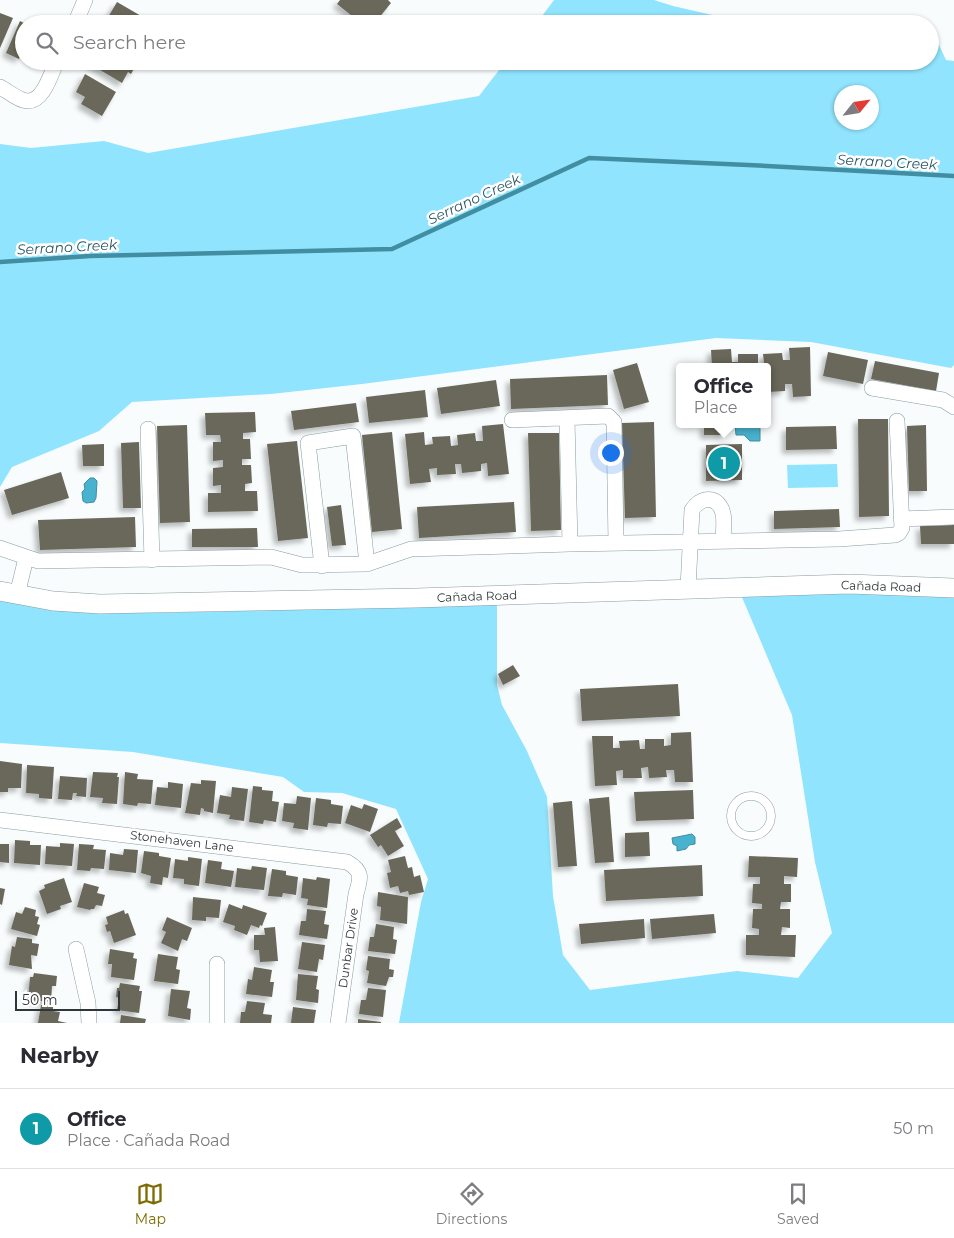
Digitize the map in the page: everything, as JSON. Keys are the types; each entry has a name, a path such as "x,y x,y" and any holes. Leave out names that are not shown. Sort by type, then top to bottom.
{"street":[{"path":"79,15 85,0"},
{"path":"0,87 22,99 29,101 36,99 45,90 53,70"},
{"path":"872,388 943,400 954,407"},
{"path":"512,420 608,416 614,422 616,543"},
{"path":"566,419 570,544"},
{"path":"0,548 38,561 271,557 302,565 322,566 366,564 411,549 840,539 896,535 902,528 897,421"},
{"path":"148,429 152,560"},
{"path":"322,566 308,442 353,436 366,564"},
{"path":"688,588 692,510 696,505 708,499 715,501 722,509 723,541"},
{"path":"901,519 954,517"},
{"path":"9,593 26,558"},
{"name":"Cañada Road","path":"9,593 53,601 100,604 416,598 849,584 954,588"},
{"name":"Stonehaven Lane","path":"0,820 347,862 357,869 360,874"},
{"name":"Dunbar Drive","path":"338,1023 360,874"},
{"path":"76,949 88,1002 89,1023"},
{"path":"217,964 217,1023"}],"lane":[{"path":"755,797 761,799 769,808 770,821 768,827 758,835 746,835 740,832 732,823 732,811 739,801 755,797"}],"shaded area":[{"path":"554,0 654,0 712,15 543,15"},
{"path":"939,45 946,60 954,61 954,365 951,368 811,342 716,338 271,394 132,402 99,431 12,467 0,487 0,144 31,148 104,141 148,153 479,96 499,70 939,70"},
{"path":"735,428 760,428 760,441 750,441 744,435 736,435"},
{"path":"837,464 838,487 788,488 787,465"},
{"path":"90,478 94,478 97,481 96,498 94,502 86,503 83,501 82,492 85,489 84,484"},
{"path":"866,591 904,596 954,597 954,1023 399,1023 421,902 428,879 396,809 342,793 304,792 283,777 133,752 0,743 0,599 50,609 100,613 497,603 497,685 502,705 527,751 547,797 553,896 563,955 590,990 737,971 798,978 832,933 815,862 792,715 741,595"},
{"path":"692,834 695,837 695,844 677,851 677,846 673,844 672,838"}],"building":[{"path":"340,0 388,0 391,3 381,15 351,15 337,4"},
{"path":"117,2 139,15 109,15"},
{"path":"0,13 13,18 0,48"},
{"path":"15,32 15,57 6,53"},
{"path":"100,70 133,70 131,74 128,72 122,83"},
{"path":"85,74 116,92 102,116 81,104 85,97 76,92"},
{"path":"810,347 811,396 793,397 792,384 785,384 785,391 771,392 771,363 764,363 763,354 782,353 783,360 790,360 789,348"},
{"path":"731,349 732,362 738,362 738,354 758,354 758,363 712,363 711,350"},
{"path":"828,352 868,360 863,384 823,376"},
{"path":"875,361 939,373 936,391 871,379"},
{"path":"637,363 649,402 624,409 613,370"},
{"path":"607,375 608,405 511,409 510,379"},
{"path":"496,380 500,406 441,414 437,388"},
{"path":"425,390 428,417 369,423 366,397"},
{"path":"356,403 359,422 294,430 291,411"},
{"path":"255,412 256,432 243,433 243,439 250,439 251,459 242,459 242,465 251,465 252,483 245,484 245,491 257,491 258,511 208,512 208,493 221,493 221,485 213,486 213,468 223,467 223,460 213,461 213,442 221,442 220,435 206,435 205,413"},
{"path":"858,419 888,419 889,516 859,517"},
{"path":"654,422 656,517 625,518 622,423"},
{"path":"503,424 509,474 488,476 487,463 481,464 481,471 462,473 461,464 455,464 456,474 437,475 437,468 429,469 431,482 410,484 405,434 424,432 425,445 433,444 432,437 450,436 451,446 458,445 457,435 475,433 476,441 483,441 482,426"},
{"path":"187,425 190,522 160,523 157,426"},
{"path":"926,425 927,491 909,491 907,426"},
{"path":"836,426 837,449 786,450 786,427"},
{"path":"704,428 725,428 725,435 704,435"},
{"path":"392,432 402,529 372,532 362,435"},
{"path":"528,433 559,433 561,530 531,531"},
{"path":"297,441 308,538 278,541 267,444"},
{"path":"139,442 141,508 123,508 121,443"},
{"path":"104,444 104,466 83,466 82,445"},
{"path":"742,444 742,480 706,481 706,445"},
{"path":"61,472 69,498 12,515 4,490"},
{"path":"514,502 516,532 419,538 417,507"},
{"path":"341,505 346,545 332,546 327,507"},
{"path":"839,509 840,527 774,529 774,511"},
{"path":"135,517 136,547 40,550 38,520"},
{"path":"954,525 954,544 921,544 920,526"},
{"path":"257,528 258,547 192,547 192,529"},
{"path":"513,665 520,676 503,685 498,674"},
{"path":"678,684 680,716 582,721 580,689"},
{"path":"691,732 693,782 675,782 674,770 666,770 667,777 649,778 648,767 641,768 642,778 623,778 623,770 616,771 617,785 595,786 592,736 613,736 613,748 620,748 619,741 639,740 640,749 645,749 645,739 664,739 664,746 671,745 671,733"},
{"path":"0,761 22,764 21,788 8,788 8,792 0,792"},
{"path":"27,765 54,767 52,799 39,798 39,794 26,793"},
{"path":"93,772 118,773 117,804 102,803 103,798 90,797"},
{"path":"125,772 138,774 137,779 153,780 151,804 138,803 137,806 123,804"},
{"path":"60,776 87,778 86,797 76,796 77,793 73,793 72,800 58,799"},
{"path":"201,780 216,781 213,813 204,811 201,808 200,815 185,813 191,783 201,784"},
{"path":"168,782 183,784 181,808 155,805 157,787 168,788"},
{"path":"253,786 262,787 262,790 273,791 272,801 279,802 276,822 264,820 263,824 249,822"},
{"path":"232,787 248,789 244,821 229,819 230,815 217,813 220,795 231,797"},
{"path":"693,790 694,819 636,821 634,792"},
{"path":"297,796 311,798 308,830 293,828 294,823 282,821 284,803 296,804"},
{"path":"609,797 614,862 595,863 589,799"},
{"path":"316,798 331,800 331,804 343,806 341,824 328,823 327,827 313,825"},
{"path":"572,801 577,866 558,867 553,803"},
{"path":"364,804 378,809 370,832 345,823 351,805 362,809"},
{"path":"397,818 402,827 395,831 404,846 388,856 381,845 378,847 370,835"},
{"path":"649,832 650,856 625,857 625,833"},
{"path":"15,840 30,841 30,845 41,845 40,865 14,863"},
{"path":"60,843 74,844 72,866 45,864 46,846 60,847"},
{"path":"0,844 9,844 9,863 0,862"},
{"path":"79,844 94,845 93,849 106,850 104,869 77,870"},
{"path":"124,849 138,850 136,873 109,870 110,853 123,855"},
{"path":"144,851 159,853 159,856 171,858 168,878 163,877 162,885 150,883 151,876 141,873"},
{"path":"405,856 408,868 412,867 414,877 420,875 424,892 409,895 408,891 400,893 398,886 390,888 387,873 391,872 388,860"},
{"path":"749,856 798,858 797,877 784,876 784,884 791,884 791,902 781,902 780,909 790,909 790,928 782,927 781,935 796,935 795,957 746,955 746,935 759,935 759,929 752,928 753,909 762,909 762,904 752,903 753,884 760,884 760,877 748,877"},
{"path":"188,857 202,859 199,886 184,884 184,879 173,878 175,859 188,861"},
{"path":"208,860 222,862 221,869 234,871 231,887 205,883"},
{"path":"702,865 703,896 606,901 604,870"},
{"path":"252,866 267,868 264,890 235,887 237,868 251,870"},
{"path":"272,869 286,871 286,875 298,877 296,895 283,893 282,897 268,896"},
{"path":"317,877 330,879 327,908 307,905 308,899 301,898 303,878 316,880"},
{"path":"64,878 72,902 60,906 61,909 47,914 39,891 45,888 44,885"},
{"path":"84,883 99,887 97,893 105,895 102,906 96,905 94,909 90,910 77,907"},
{"path":"0,888 5,889 2,905 0,904"},
{"path":"378,892 408,897 407,924 380,920 381,907 377,906"},
{"path":"193,897 221,900 219,918 206,917 206,921 192,920"},
{"path":"229,904 242,909 243,905 267,913 262,926 260,925 259,928 251,925 247,935 234,930 235,926 223,922"},
{"path":"25,907 36,910 35,916 39,917 37,924 40,925 37,936 11,929 16,912 22,914"},
{"path":"307,909 326,911 324,924 329,925 327,939 299,935 301,921 306,921"},
{"path":"124,910 125,914 128,913 136,935 114,943 110,931 107,932 105,925 108,924 106,917"},
{"path":"714,914 716,933 652,939 650,919"},
{"path":"167,917 192,928 187,941 182,939 178,951 161,943 166,932 162,930"},
{"path":"644,919 645,938 581,944 579,924"},
{"path":"376,924 394,927 393,939 397,940 395,954 368,951 370,937 374,937"},
{"path":"275,927 278,961 260,962 259,950 254,950 254,935 265,935 264,928"},
{"path":"17,937 32,939 32,943 39,944 37,956 31,955 32,969 9,965 12,946 15,947"},
{"path":"302,942 325,945 323,960 319,959 317,972 298,969"},
{"path":"110,949 134,953 133,958 137,959 134,980 111,977 112,964 108,964"},
{"path":"158,954 178,957 176,969 180,970 178,984 154,981"},
{"path":"368,956 390,959 389,969 394,970 393,977 389,977 386,986 367,983 369,971 366,970"},
{"path":"254,967 272,970 270,982 274,982 272,997 246,994 248,979 252,980"},
{"path":"34,973 57,976 56,986 52,986 51,1002 28,1000 30,977 33,977"},
{"path":"298,974 318,976 316,989 319,990 318,1003 296,1000"},
{"path":"120,983 140,986 139,991 142,991 139,1013 117,1010 119,998 116,997 117,988 119,988"},
{"path":"368,988 386,990 383,1017 359,1014 361,1000 366,1000"},
{"path":"171,989 190,991 187,1008 191,1009 190,1020 168,1016"},
{"path":"247,1001 265,1003 263,1014 272,1015 271,1023 240,1023 241,1012 245,1012"},
{"path":"41,1005 53,1007 53,1011 60,1012 58,1021 67,1023 38,1023"},
{"path":"293,1007 316,1010 314,1023 291,1023"},
{"path":"121,1015 146,1019 145,1023 120,1023"},
{"path":"358,1019 381,1022 381,1023 358,1023"}],"waterway":[{"name":"Serrano Creek","path":"0,262 90,256 392,249 589,158 954,176"}],"place":[{"name":"Office","path":"724,463"}]}
